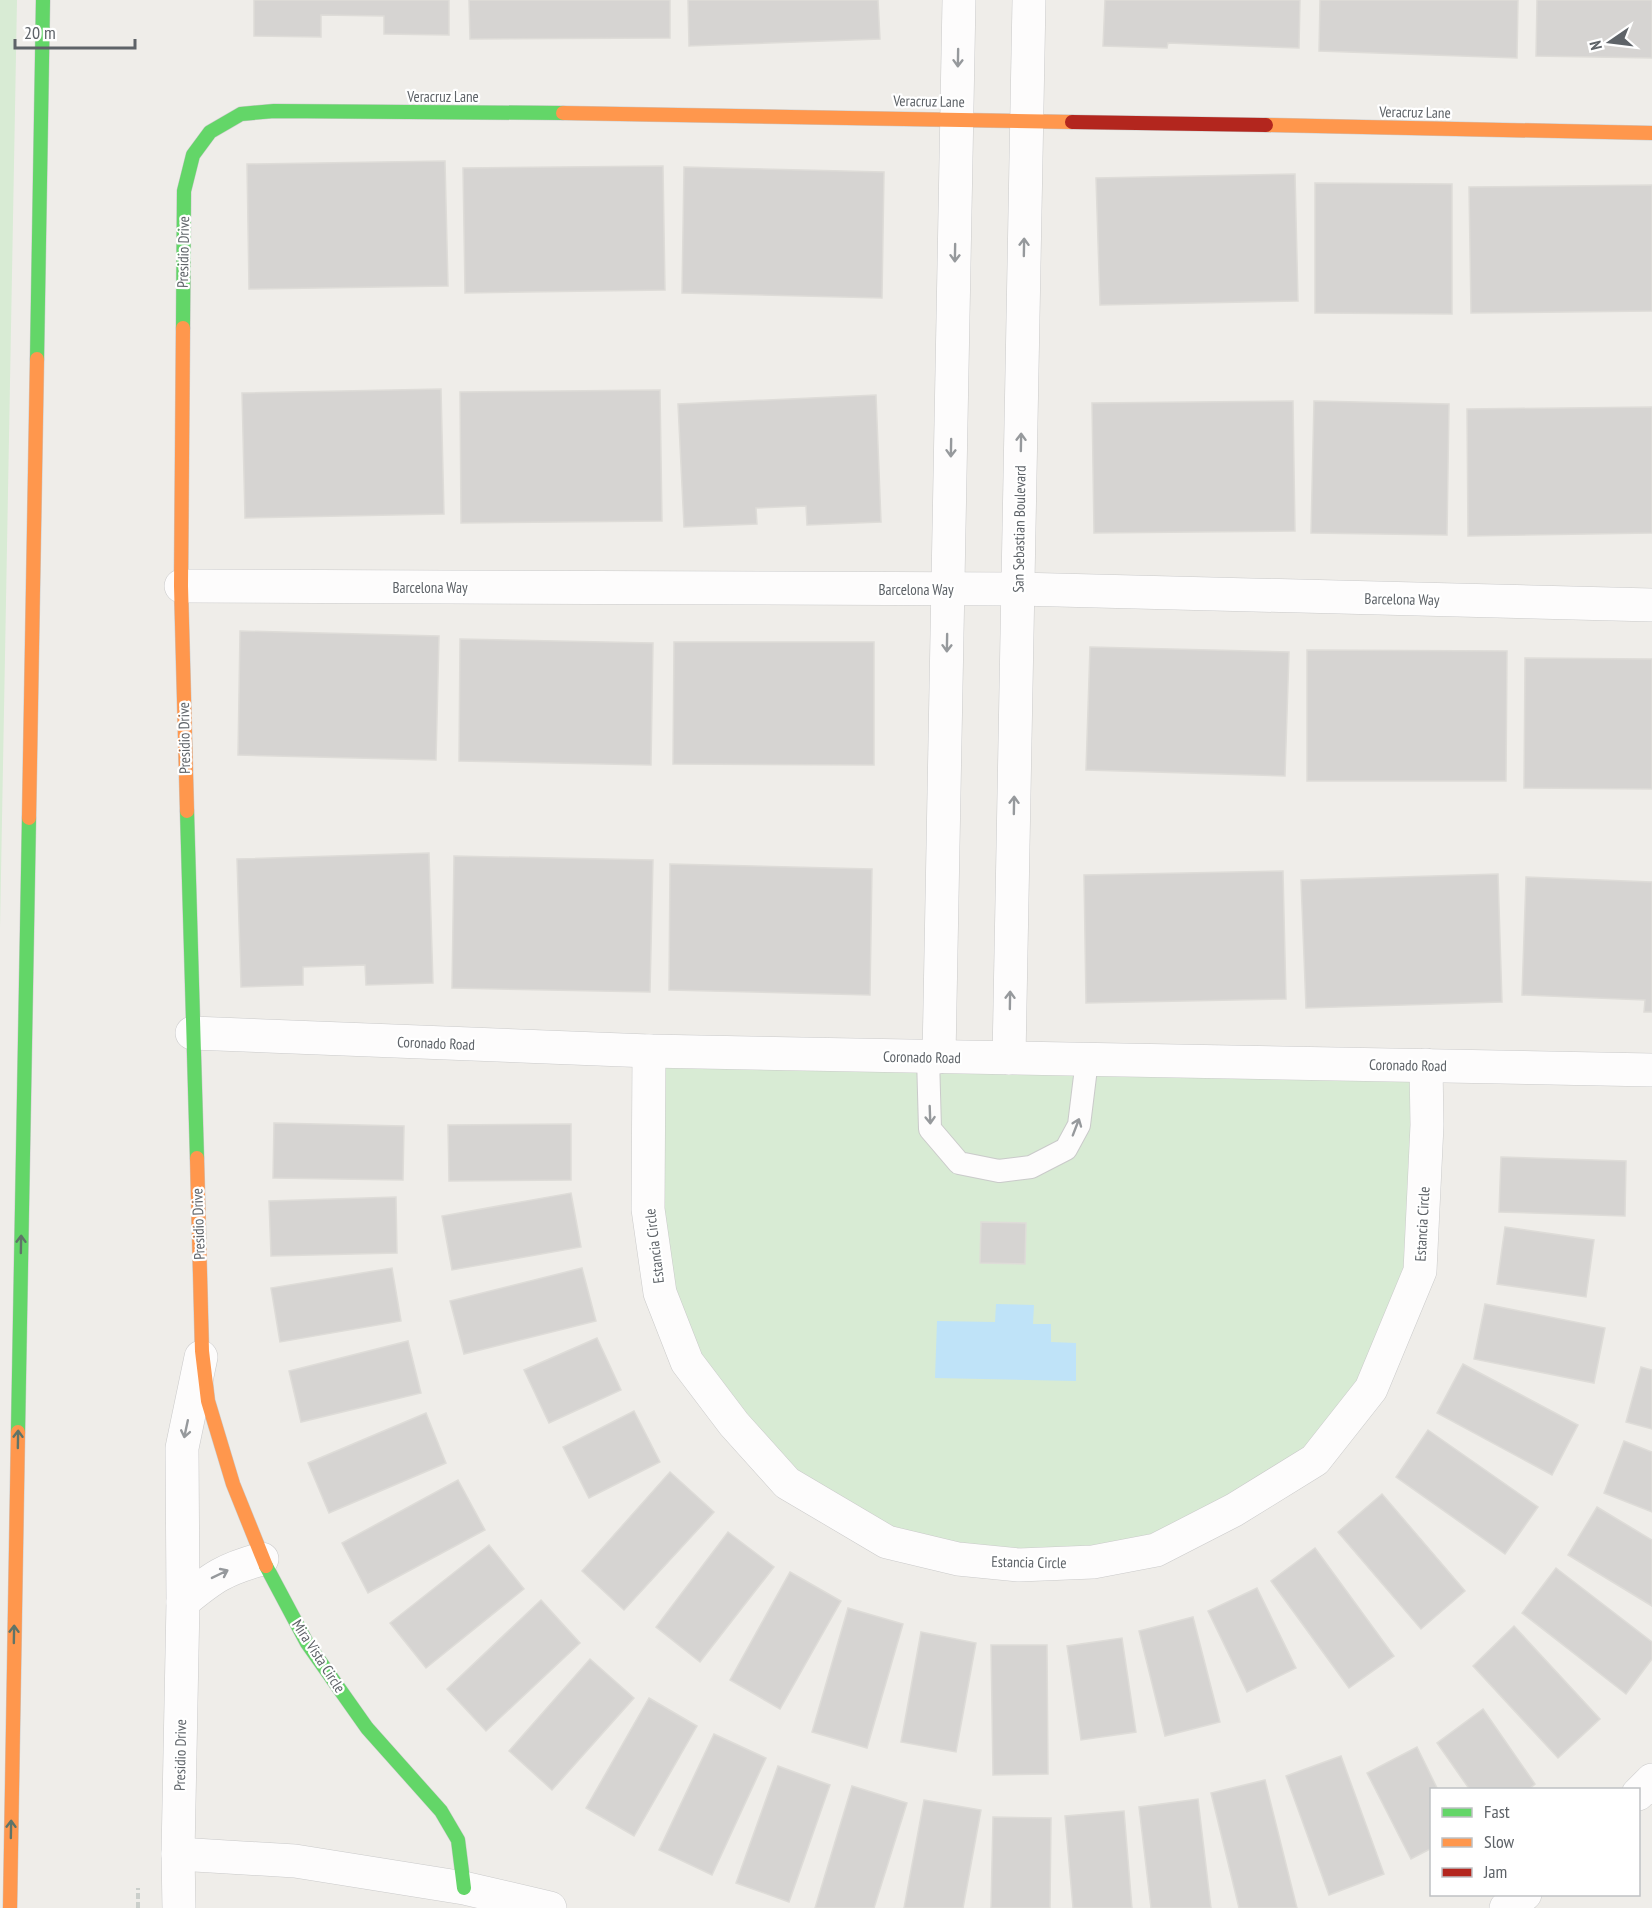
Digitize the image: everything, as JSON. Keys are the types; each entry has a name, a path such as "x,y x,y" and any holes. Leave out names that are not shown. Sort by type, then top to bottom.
{"street":[{"path":"9,1908 43,0"},
{"path":"933,1057 948,589 959,0"},
{"name":"San Sebastian Boulevard","path":"1009,1058 1029,0"},
{"name":"Veracruz Lane","path":"210,132 241,114 274,111 957,118 1652,133"},
{"name":"Presidio Drive","path":"208,1401 202,1351 180,586 184,191 193,155 210,132"},
{"name":"Barcelona Way","path":"180,586 1018,589 1652,605"},
{"name":"Coronado Road","path":"192,1033 649,1051 1652,1070"},
{"name":"Estancia Circle","path":"649,1051 648,1209 660,1293 687,1362 734,1425 787,1483 887,1542 958,1559 1019,1565 1094,1562 1156,1550 1234,1510 1315,1460 1371,1389 1420,1271 1427,1125 1426,1065"},
{"name":"Presidio Drive","path":"179,1908 183,1602 182,1448 202,1351"},
{"name":"Mira Vista Circle","path":"208,1401 233,1484 262,1559 307,1643 367,1728 441,1811 458,1840 464,1887"},
{"path":"183,1602 211,1578 236,1566 262,1559"},
{"path":"1640,1792 1652,1780"},
{"path":"178,1854 295,1861 464,1887 550,1908"},
{"path":"1506,1908 1523,1896"}],"lane":[{"path":"933,1057 930,1129 959,1163 999,1171 1031,1167 1066,1149 1079,1125 1087,1060"}],"green space":[{"path":"0,0 17,0 0,929"},
{"path":"649,1051 1426,1065 1420,1271 1315,1460 1156,1550 958,1559 787,1483 660,1293"}],"water":[{"path":"996,1304 1034,1305 1033,1324 1051,1324 1051,1342 1076,1343 1076,1381 935,1378 937,1321 995,1322"}],"building":[{"path":"254,0 449,0 449,35 384,34 384,16 321,15 321,37 254,36"},
{"path":"469,0 670,0 670,38 470,39"},
{"path":"688,0 878,0 880,39 689,46"},
{"path":"1105,0 1300,0 1299,48 1168,43 1167,48 1103,46"},
{"path":"1320,0 1518,0 1517,58 1319,51"},
{"path":"1537,0 1652,0 1652,58 1536,56"},
{"path":"445,161 448,286 249,289 247,164"},
{"path":"663,166 665,290 465,293 463,168"},
{"path":"684,167 884,172 882,298 682,293"},
{"path":"1295,174 1298,301 1100,305 1096,178"},
{"path":"1315,183 1452,184 1452,314 1315,313"},
{"path":"1652,185 1652,311 1471,313 1469,187"},
{"path":"441,389 444,514 245,518 242,393"},
{"path":"660,390 662,521 461,523 460,392"},
{"path":"876,395 881,522 807,525 806,506 756,508 757,524 684,527 678,404"},
{"path":"1293,401 1295,531 1094,533 1092,403"},
{"path":"1314,401 1449,404 1447,535 1311,533"},
{"path":"1652,407 1652,533 1468,536 1467,409"},
{"path":"240,631 439,636 436,760 238,755"},
{"path":"460,639 653,643 651,765 459,761"},
{"path":"674,642 874,642 874,765 673,764"},
{"path":"1090,647 1289,652 1285,776 1086,770"},
{"path":"1307,650 1507,651 1506,781 1307,781"},
{"path":"1525,658 1652,659 1652,789 1524,788"},
{"path":"429,853 433,983 366,985 365,965 303,967 303,985 241,987 237,859"},
{"path":"454,856 653,860 650,992 452,988"},
{"path":"670,864 872,869 870,995 669,990"},
{"path":"1283,871 1286,999 1086,1003 1084,875"},
{"path":"1498,874 1502,1002 1306,1008 1301,880"},
{"path":"1526,877 1652,882 1652,1012 1644,1012 1645,1000 1522,995"},
{"path":"274,1123 404,1126 403,1180 273,1178"},
{"path":"571,1124 571,1180 449,1181 448,1125"},
{"path":"1501,1157 1626,1161 1625,1216 1499,1212"},
{"path":"571,1193 581,1247 452,1270 442,1216"},
{"path":"396,1197 397,1253 271,1256 269,1201"},
{"path":"981,1222 1026,1223 1025,1264 980,1263"},
{"path":"1505,1227 1594,1240 1586,1297 1497,1284"},
{"path":"392,1268 401,1321 280,1342 271,1288"},
{"path":"582,1268 596,1321 464,1354 450,1301"},
{"path":"1485,1304 1605,1328 1594,1383 1474,1359"},
{"path":"597,1338 621,1390 549,1423 524,1370"},
{"path":"408,1341 421,1393 301,1422 289,1371"},
{"path":"1463,1364 1578,1425 1552,1475 1437,1413"},
{"path":"1641,1367 1652,1370 1652,1429 1626,1422"},
{"path":"634,1411 660,1462 589,1498 563,1447"},
{"path":"426,1413 446,1463 329,1513 308,1463"},
{"path":"1428,1430 1538,1507 1505,1554 1396,1477"},
{"path":"1624,1441 1652,1452 1652,1512 1604,1493"},
{"path":"670,1472 714,1512 624,1610 582,1571"},
{"path":"458,1480 485,1530 368,1593 342,1543"},
{"path":"1382,1494 1465,1591 1421,1629 1338,1532"},
{"path":"1597,1507 1652,1540 1652,1606 1568,1555"},
{"path":"728,1532 774,1567 700,1662 656,1627"},
{"path":"489,1545 524,1589 426,1668 390,1623"},
{"path":"1315,1548 1394,1656 1349,1688 1271,1581"},
{"path":"1556,1568 1652,1642 1652,1659 1626,1694 1522,1613"},
{"path":"790,1572 841,1601 780,1709 730,1680"},
{"path":"1257,1588 1296,1668 1247,1692 1208,1611"},
{"path":"541,1600 580,1643 486,1731 447,1689"},
{"path":"848,1608 903,1624 867,1748 812,1732"},
{"path":"1193,1617 1220,1722 1165,1736 1139,1631"},
{"path":"1514,1626 1600,1719 1558,1758 1473,1666"},
{"path":"921,1632 976,1643 956,1752 901,1742"},
{"path":"1122,1638 1136,1732 1081,1740 1067,1646"},
{"path":"991,1645 1047,1645 1048,1774 993,1775"},
{"path":"590,1659 634,1698 552,1790 509,1751"},
{"path":"649,1698 697,1726 634,1836 586,1808"},
{"path":"1483,1709 1535,1784 1530,1788 1469,1788 1437,1743"},
{"path":"714,1734 766,1758 712,1875 659,1850"},
{"path":"1417,1747 1437,1788 1430,1788 1430,1849 1411,1859 1367,1773"},
{"path":"1341,1756 1384,1874 1329,1895 1286,1776"},
{"path":"778,1766 830,1785 789,1902 736,1883"},
{"path":"1265,1780 1297,1908 1239,1908 1211,1793"},
{"path":"852,1786 907,1803 874,1908 815,1908"},
{"path":"1198,1799 1211,1908 1151,1908 1139,1807"},
{"path":"924,1800 981,1810 963,1908 904,1908"},
{"path":"1124,1811 1132,1908 1073,1908 1065,1816"},
{"path":"993,1817 1051,1818 1050,1908 991,1908"}],"traffic: fast":[{"path":"37,359 43,0"},
{"path":"183,328 184,191 193,155 210,132 241,114 274,111 563,113"},
{"path":"187,811 197,1158"},
{"path":"18,1432 29,818"},
{"path":"266,1566 307,1643 367,1728 441,1811 458,1840 464,1888"}],"traffic: slow":[{"path":"563,113 1072,122"},
{"path":"1266,125 1652,133"},
{"path":"183,328 181,586 187,811"},
{"path":"29,818 37,359"},
{"path":"197,1158 202,1351 208,1401 233,1484 266,1566"},
{"path":"10,1908 18,1432"}],"traffic: jam":[{"path":"1072,122 1266,125"}]}
